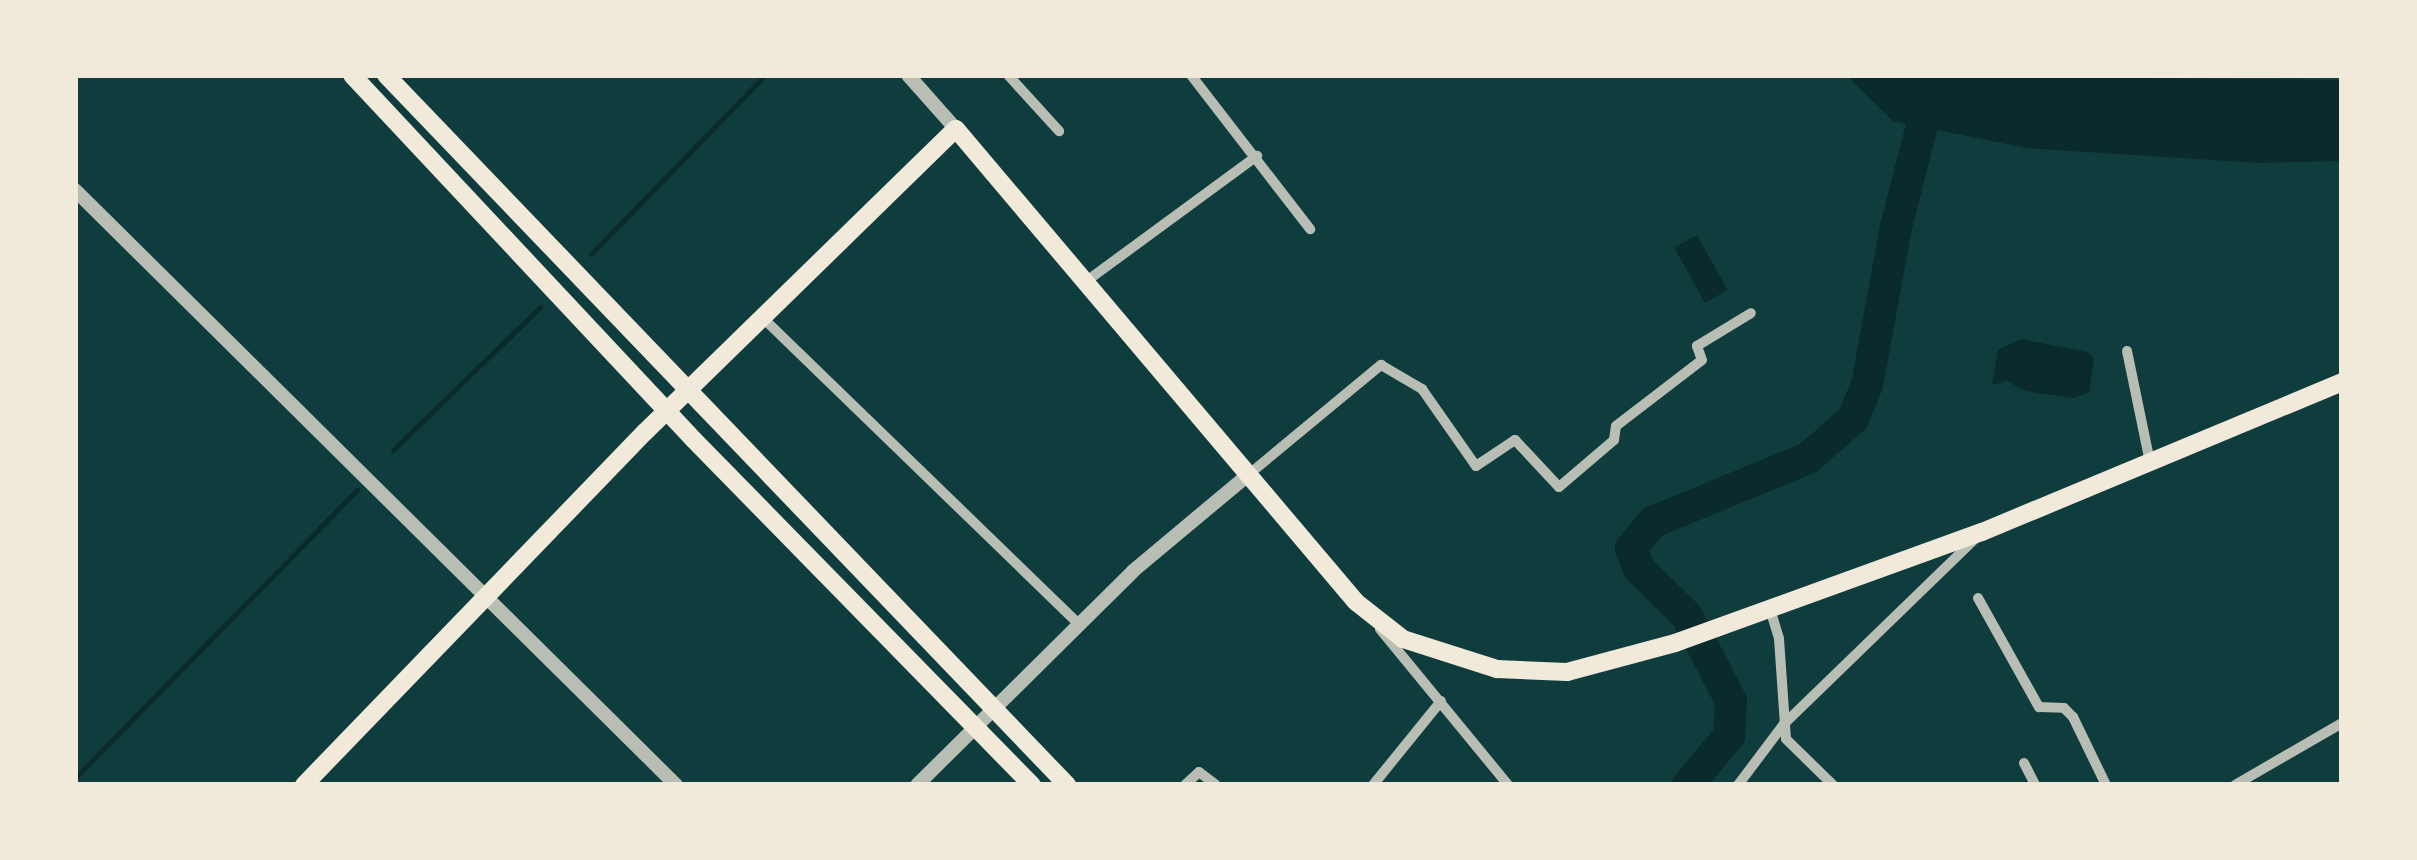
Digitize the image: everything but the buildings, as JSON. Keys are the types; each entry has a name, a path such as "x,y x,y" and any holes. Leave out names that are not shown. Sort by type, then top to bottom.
{"main road":[{"path":"352,75 667,412 1032,785"},
{"path":"386,75 1067,785"},
{"path":"304,785 667,412 956,129 1373,620 1440,655 1497,669 1567,672 1675,643 1982,532 2342,382"}],"street":[{"path":"1008,75 1059,131"},
{"path":"1017,85 1027,75"},
{"path":"1191,75 1258,156 1310,229"},
{"path":"914,77 956,129"},
{"path":"1088,280 1258,156"},
{"path":"75,190 676,785"},
{"path":"917,785 1079,624 1380,365 1422,388 1476,466 1516,440 1558,488 1614,440 1616,426 1702,360 1697,346 1751,313"},
{"path":"764,319 1079,624"},
{"path":"2127,351 2150,462"},
{"path":"1738,785 1784,724 1982,532"},
{"path":"1978,598 2039,706 2064,708 2072,717 2106,785"},
{"path":"1761,612 1779,639 1786,740 1832,785"},
{"path":"1373,620 1508,785"},
{"path":"1373,785 1441,701"},
{"path":"2234,785 2342,723"},
{"path":"2024,763 2034,785"},
{"path":"1185,785 1199,772 1216,785"}],"water":[{"path":"1846,75 2342,80 2342,161 2260,163 2026,148 1893,121"},
{"path":"1697,235 1728,290 1705,303 1674,248"},
{"path":"2021,339 2088,352 2094,359 2089,393 2073,398 2025,391 2007,381 1992,385 1998,350"}],"waterway":[{"path":"591,254 765,75"},
{"path":"1688,785 1729,736 1731,701 1687,616 1639,569 1631,548 1653,522 1808,458 1853,419 1867,385 1896,227 1935,75"},
{"path":"393,450 540,307"},
{"path":"75,778 357,490"}]}
